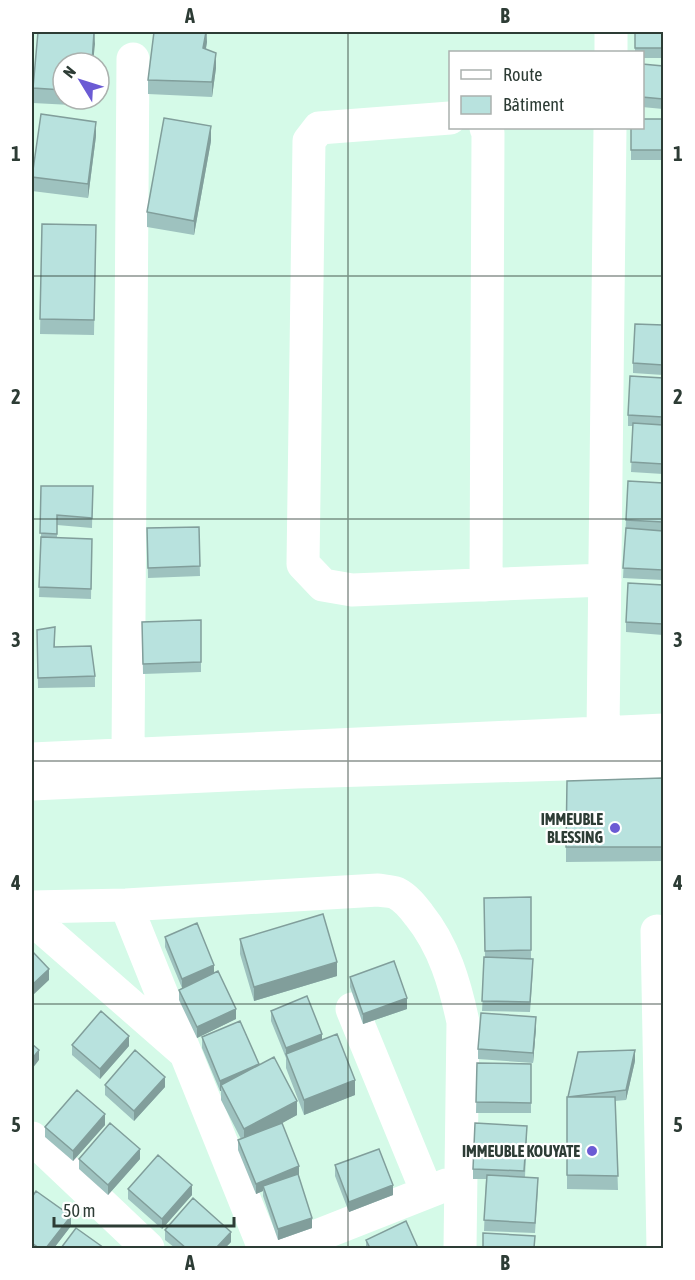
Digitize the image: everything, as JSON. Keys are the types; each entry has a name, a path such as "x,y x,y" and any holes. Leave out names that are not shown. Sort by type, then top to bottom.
{"street":[{"path":"611,32 611,51"},
{"path":"128,755 133,59"},
{"path":"449,118 320,128 309,141 303,564 323,585 352,590 605,580"},
{"path":"486,129 486,585"},
{"path":"604,748 610,129"},
{"path":"32,784 297,772 604,748 663,730"},
{"path":"32,759 128,755 604,748 663,761"},
{"path":"32,907 126,905 378,890 394,892 410,903 428,926 446,962 457,993 463,1022 460,1248"},
{"path":"126,905 264,1248"},
{"path":"32,919 185,1053"},
{"path":"657,932 663,1248"},
{"path":"352,1009 427,1192"},
{"path":"32,1138 148,1248"},
{"path":"286,1248 462,1178"}],"building":[{"path":"38,32 94,32 93,51 51,51 51,89 33,88"},
{"path":"154,32 206,32 203,48 216,53 212,82 148,80"},
{"path":"635,32 663,32 663,48 635,48"},
{"path":"644,64 663,66 663,99 644,97"},
{"path":"41,114 96,122 88,184 32,177"},
{"path":"164,118 211,126 194,221 147,212"},
{"path":"644,119 663,119 663,150 631,150 631,129 644,129"},
{"path":"42,224 96,225 94,320 40,319"},
{"path":"635,324 663,325 663,365 633,363"},
{"path":"630,376 663,378 663,417 628,415"},
{"path":"633,423 663,425 663,464 631,462"},
{"path":"628,481 663,483 663,522 626,520"},
{"path":"41,486 93,486 92,518 57,515 57,534 40,533"},
{"path":"199,527 200,566 148,568 147,528"},
{"path":"626,528 663,531 663,570 623,568"},
{"path":"41,537 92,539 91,589 39,587"},
{"path":"628,583 663,585 663,624 626,622"},
{"path":"201,620 201,662 143,664 142,622"},
{"path":"55,627 54,647 91,646 95,676 38,678 37,630"},
{"name":"IMMEUBLE BLESSING","path":"663,778 663,847 566,847 567,781"},
{"path":"531,897 531,950 485,951 484,898"},
{"path":"323,914 337,962 254,987 240,939"},
{"path":"197,923 214,965 182,979 165,937"},
{"path":"32,951 49,969 32,985"},
{"path":"484,957 533,959 530,1002 482,1001"},
{"path":"394,961 407,998 363,1014 350,977"},
{"path":"218,971 236,1009 197,1027 179,990"},
{"path":"307,996 322,1034 286,1048 271,1011"},
{"path":"101,1011 129,1036 100,1069 72,1045"},
{"path":"481,1013 536,1017 533,1053 478,1049"},
{"path":"240,1021 259,1064 220,1081 202,1037"},
{"path":"337,1034 355,1080 304,1100 286,1054"},
{"path":"32,1044 39,1050 32,1059"},
{"path":"135,1050 165,1077 134,1111 105,1085"},
{"path":"635,1050 626,1090 568,1097 578,1052"},
{"path":"274,1057 297,1101 244,1129 221,1085"},
{"path":"477,1063 531,1064 531,1103 476,1102"},
{"path":"77,1090 105,1114 73,1151 45,1127"},
{"name":"IMMEUBLE KOUYATE","path":"567,1097 615,1097 618,1176 567,1175"},
{"path":"110,1123 140,1149 108,1185 79,1159"},
{"path":"282,1123 299,1166 256,1184 238,1140"},
{"path":"475,1123 527,1126 524,1171 473,1169"},
{"path":"379,1149 393,1185 349,1202 335,1165"},
{"path":"158,1155 192,1185 162,1219 128,1189"},
{"path":"298,1174 312,1218 278,1229 263,1186"},
{"path":"487,1175 538,1178 535,1223 484,1220"},
{"path":"36,1191 71,1216 46,1248 39,1248 32,1243 32,1197"},
{"path":"193,1198 231,1232 216,1248 186,1248 165,1230"},
{"path":"406,1221 418,1248 370,1248 366,1240"},
{"path":"76,1228 104,1248 61,1248"},
{"path":"483,1233 535,1236 534,1248 483,1248"}],"place":[{"name":"IMMEUBLE BLESSING","path":"615,828"},
{"name":"IMMEUBLE KOUYATE","path":"592,1151"}]}
